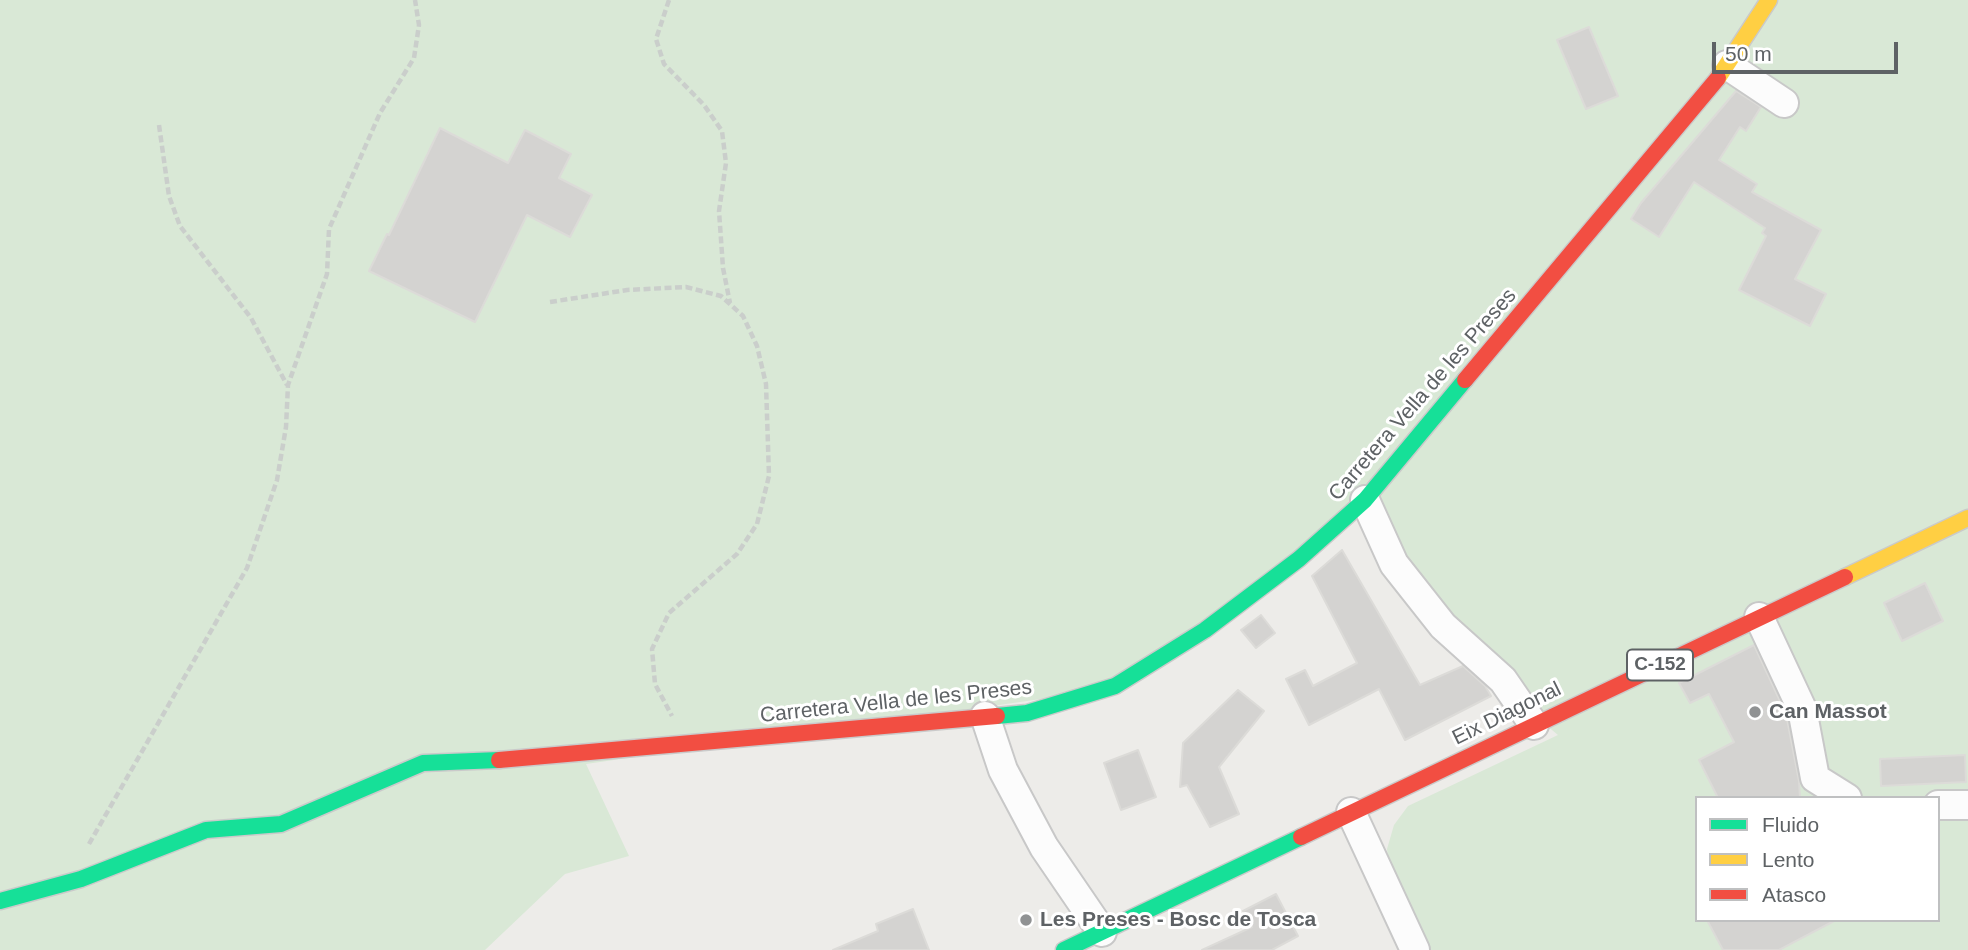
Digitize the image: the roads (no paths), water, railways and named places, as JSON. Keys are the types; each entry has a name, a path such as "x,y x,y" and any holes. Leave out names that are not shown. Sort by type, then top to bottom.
{"street":[{"name":"Carretera Vella de les Preses","path":"0,901 80,879 206,830 281,824 423,763 536,758 1027,713 1115,686 1205,631 1299,559 1365,500 1727,65 1769,0"},
{"path":"1727,65 1784,103"},
{"path":"1365,500 1394,564 1443,626 1503,680 1534,725"},
{"name":"Eix Diagonal","path":"1064,950 1968,518"},
{"path":"1759,617 1801,709 1815,778 1844,796"},
{"path":"985,716 1003,770 1044,847 1102,932"},
{"path":"1940,805 1968,805"},
{"path":"1351,812 1415,950"}],"place":[{"name":"Can Massot","path":"1755,712"},
{"name":"Les Preses - Bosc de Tosca","path":"1026,920"}]}
